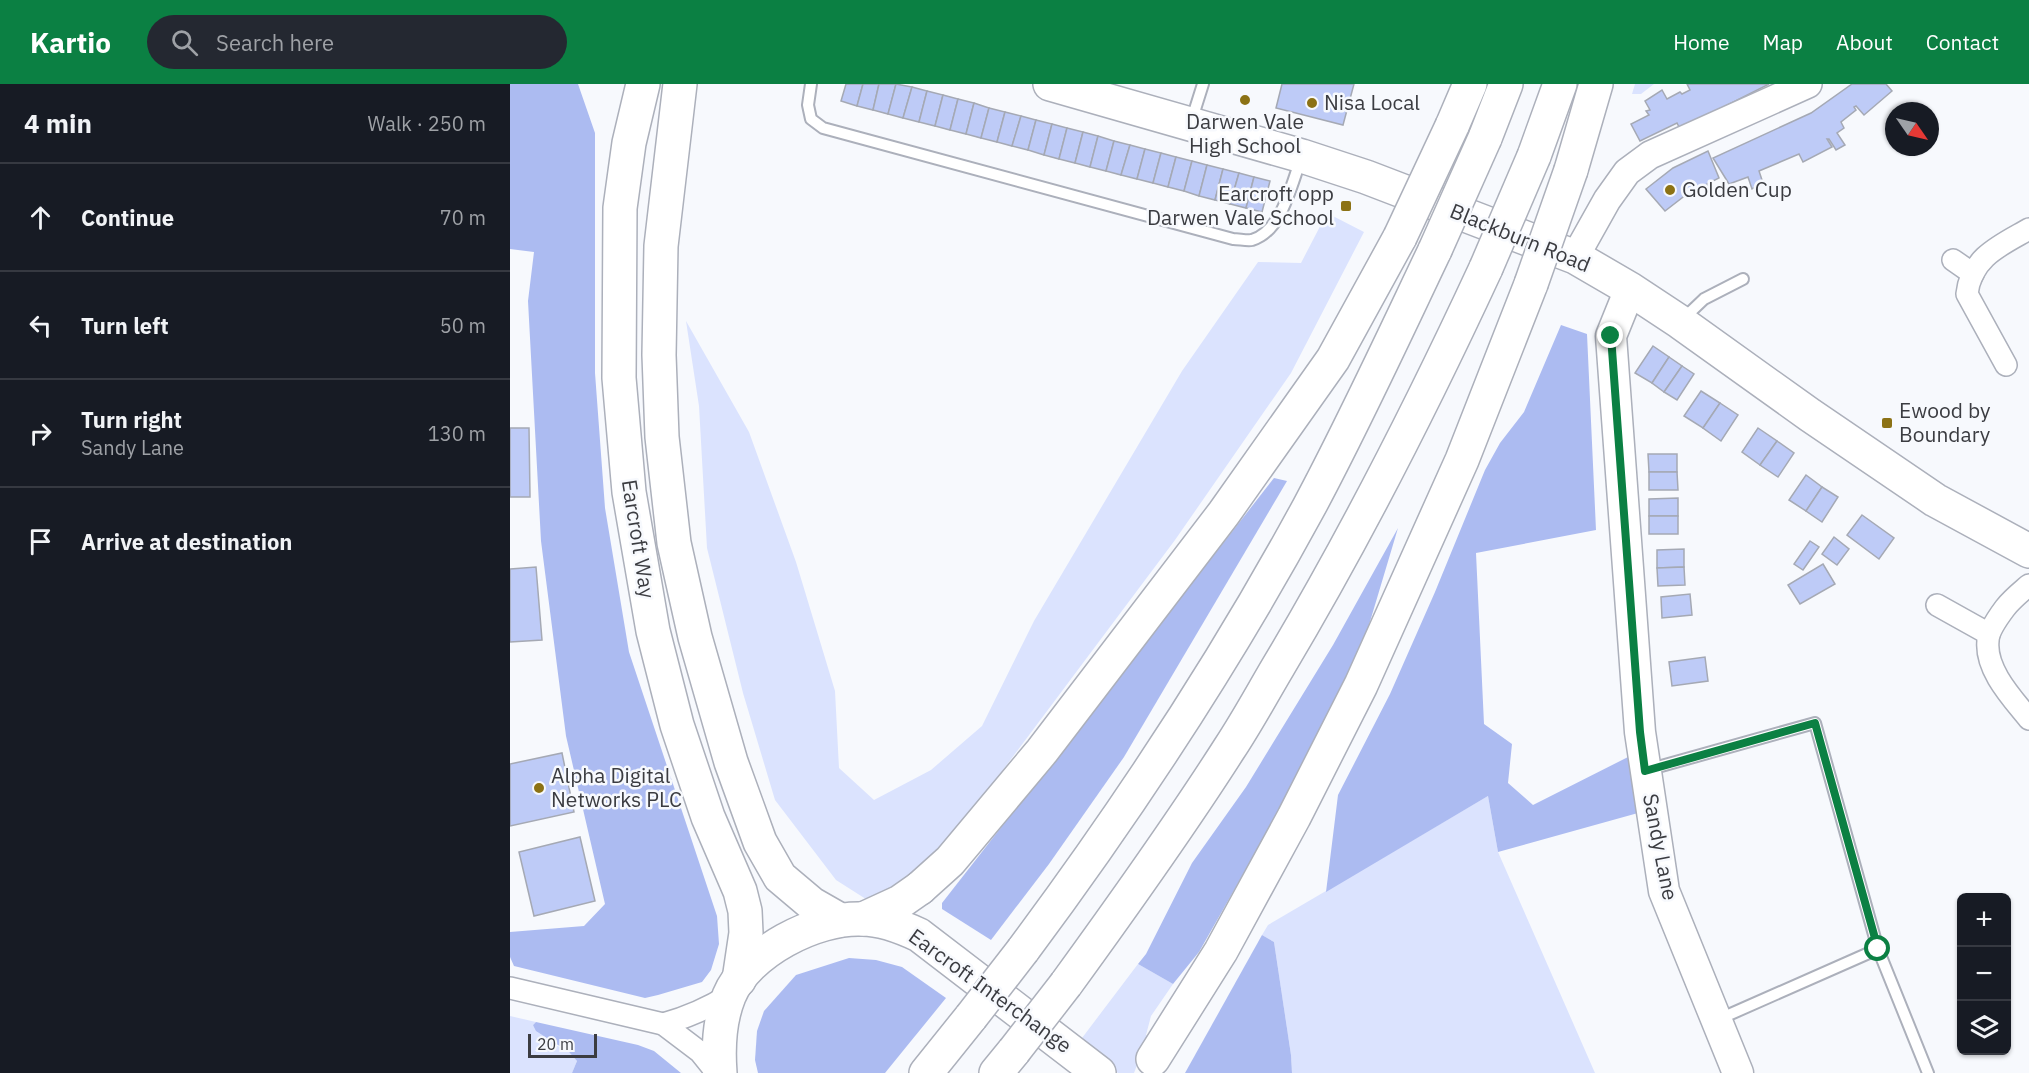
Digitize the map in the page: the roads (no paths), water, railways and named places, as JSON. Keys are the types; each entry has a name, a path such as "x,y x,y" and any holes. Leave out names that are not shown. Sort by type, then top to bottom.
{"highway":[{"path":"621,84 629,143"},
{"name":"Earcroft Way","path":"643,84 629,143 620,208 619,378 629,492 653,631 677,725 708,817 740,891 745,911 746,933 734,987"},
{"name":"Blackburn Road","path":"1050,84 1302,156 1366,177 1575,257 1680,322 1810,415 1935,500 2029,551"},
{"path":"852,919 900,902 920,888 950,861 1042,751 1224,513 1332,359 1400,237 1470,84"},
{"path":"926,1073 1023,950 1128,804 1248,613 1314,497 1365,398 1435,250 1485,138 1506,84"},
{"path":"1005,1062 1066,984 1161,851 1231,747 1308,618 1382,483 1441,366 1534,156 1560,84"},
{"path":"1151,1066 1221,951 1294,817 1361,685 1462,460 1531,284 1571,170 1596,84"},
{"name":"Earcroft Way","path":"682,89 661,246 659,355 662,437 674,543 708,683 731,762 760,842 780,877 812,904 852,919"},
{"name":"Earcroft Interchange","path":"719,1073 719,1040 722,1022 734,987 754,961 782,942 808,930 852,919 900,926 919,935 1099,1073"}],"main road":[{"name":"Sandy Lane","path":"1630,289 1611,336 1640,732 1645,771 1664,891 1738,1073"}],"street":[{"path":"1575,257 1606,200 1627,172 1650,155 1808,84"},
{"path":"2006,365 1967,294 1968,284 1980,262 1992,250 2011,237 2029,229"},
{"path":"1953,260 1973,274"},
{"path":"2029,585 2005,608 1989,634 1987,642 1990,659 2007,691 2029,720"},
{"path":"1936,605 1989,634"},
{"path":"663,1024 705,1010 734,987"},
{"path":"510,988 663,1024 700,1052 719,1073"}],"lane":[{"path":"811,84 808,105 811,119 824,128 1233,239 1251,240 1267,232 1278,220 1302,156"},
{"path":"1190,125 1203,84"},
{"path":"1680,322 1704,299 1743,279"},
{"path":"1645,771 1815,723 1878,949 1928,1073"},
{"path":"1717,1021 1878,949"}],"place":[{"name":"Darwen Vale High School","path":"1245,100"},
{"name":"Nisa Local","path":"1312,103"},
{"name":"Golden Cup","path":"1670,190"},
{"name":"Earcroft opp Darwen Vale School","path":"1346,206"},
{"name":"Ewood by Boundary","path":"1887,423"},
{"name":"Alpha Digital Networks PLC","path":"539,788"}]}
